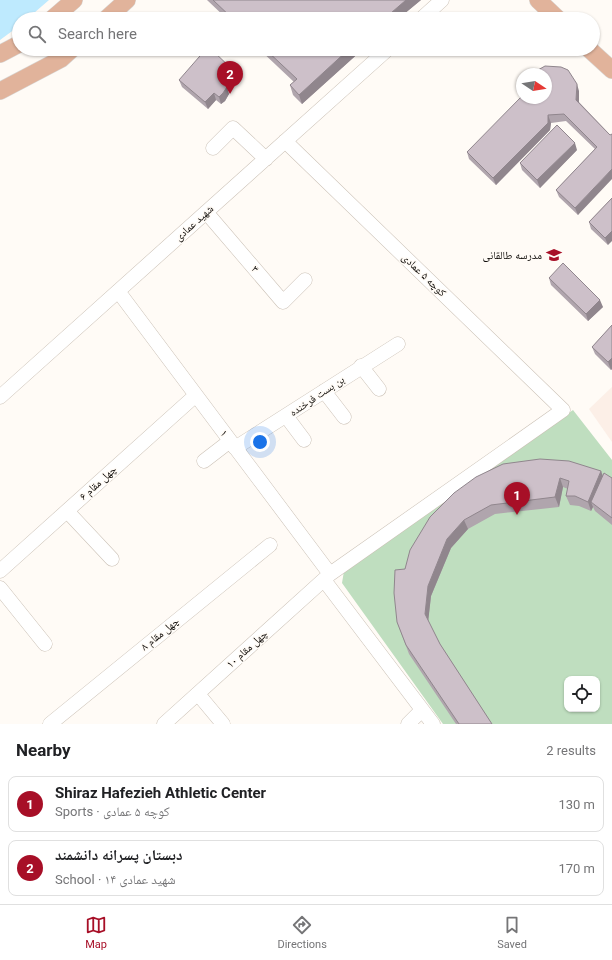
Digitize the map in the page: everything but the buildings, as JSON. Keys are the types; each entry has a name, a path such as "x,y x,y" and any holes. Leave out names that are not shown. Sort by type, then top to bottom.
{"main road":[{"path":"60,12 74,0"},
{"path":"114,12 127,0"},
{"path":"538,0 551,12"},
{"path":"0,54 12,48"},
{"path":"0,90 63,56"},
{"path":"597,56 612,70"}],"street":[{"path":"429,12 442,0"},
{"name":"شهید عمادی","path":"0,397 380,56"},
{"path":"213,148 233,128 266,158"},
{"name":"کوچه ۵ عمادی","path":"285,141 564,410"},
{"name":"۳","path":"206,212 283,302 305,280"},
{"name":"۱","path":"118,292 232,444 433,724"},
{"name":"بن بست فرخنده","path":"204,461 232,444 286,416 361,366 398,344"},
{"path":"361,366 379,390"},
{"path":"324,391 344,417"},
{"name":"چهل مقام ۶","path":"0,571 196,395"},
{"name":"چهل مقام ۱۰","path":"164,724 327,577 564,410"},
{"path":"286,416 304,440"},
{"path":"67,511 112,559"},
{"name":"چهل مقام ۸","path":"50,724 270,545"},
{"path":"0,588 45,644"},
{"path":"198,694 223,724"},
{"path":"408,724 422,710"}],"shaded area":[{"path":"612,387 612,442 589,409"}],"green space":[{"path":"573,410 612,460 612,724 443,724 342,583 344,571"}],"water":[{"path":"0,0 49,0 35,12 12,12 12,31 0,40"}],"place":[{"name":"دبستان پسرانه دانشمند","path":"230,94"},
{"name":"مدرسه طالقانی","path":"554,255"},
{"name":"Shiraz Hafezieh Athletic Center","path":"517,515"}]}
